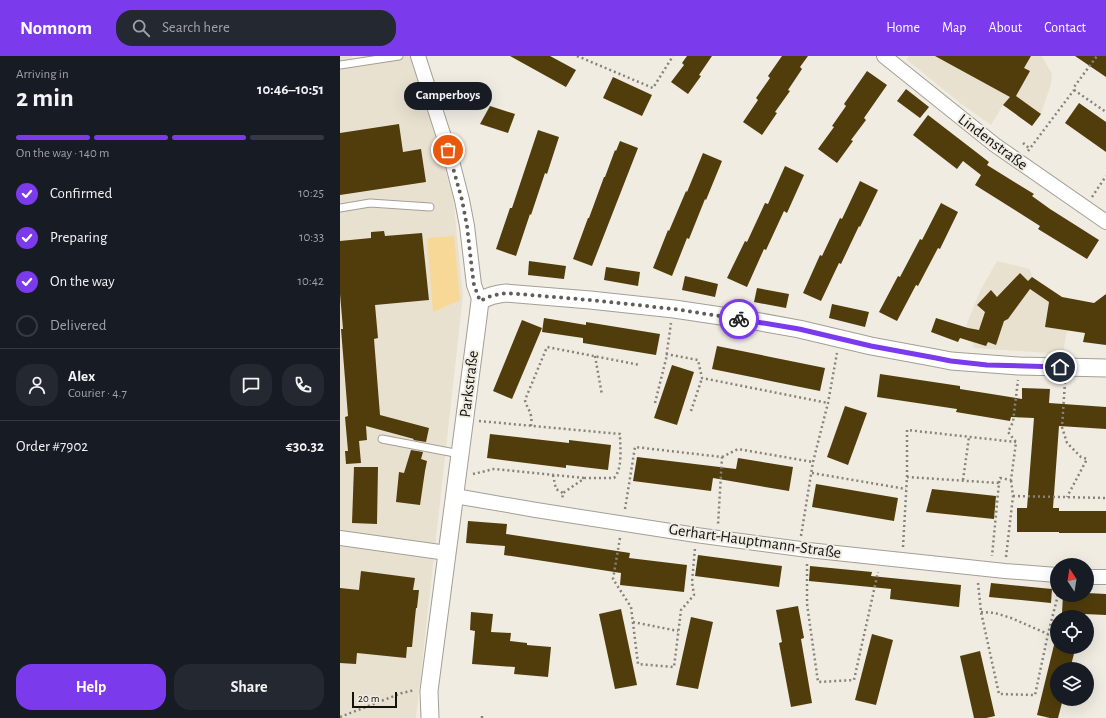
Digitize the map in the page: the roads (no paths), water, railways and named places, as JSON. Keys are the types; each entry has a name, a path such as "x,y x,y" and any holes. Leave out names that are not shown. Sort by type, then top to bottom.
{"street":[{"name":"Parkstraße","path":"418,56 453,165 462,200 467,226 474,285 480,301 429,691 430,718"},
{"name":"Lindenstraße","path":"884,56 985,137 1106,222"},
{"path":"480,301 491,296 506,293 590,300 674,309 799,329 871,346 951,361 1018,366 1106,368"},
{"name":"Gerhart-Hauptmann-Straße","path":"455,496 696,535 901,560 1050,574"},
{"path":"340,538 447,553"},
{"path":"1094,577 1106,577"}],"lane":[{"path":"340,65 399,56"},
{"path":"340,208 370,203 430,207"},
{"path":"382,438 460,454"}],"place":[{"name":"Camperboys","path":"448,150"}]}
